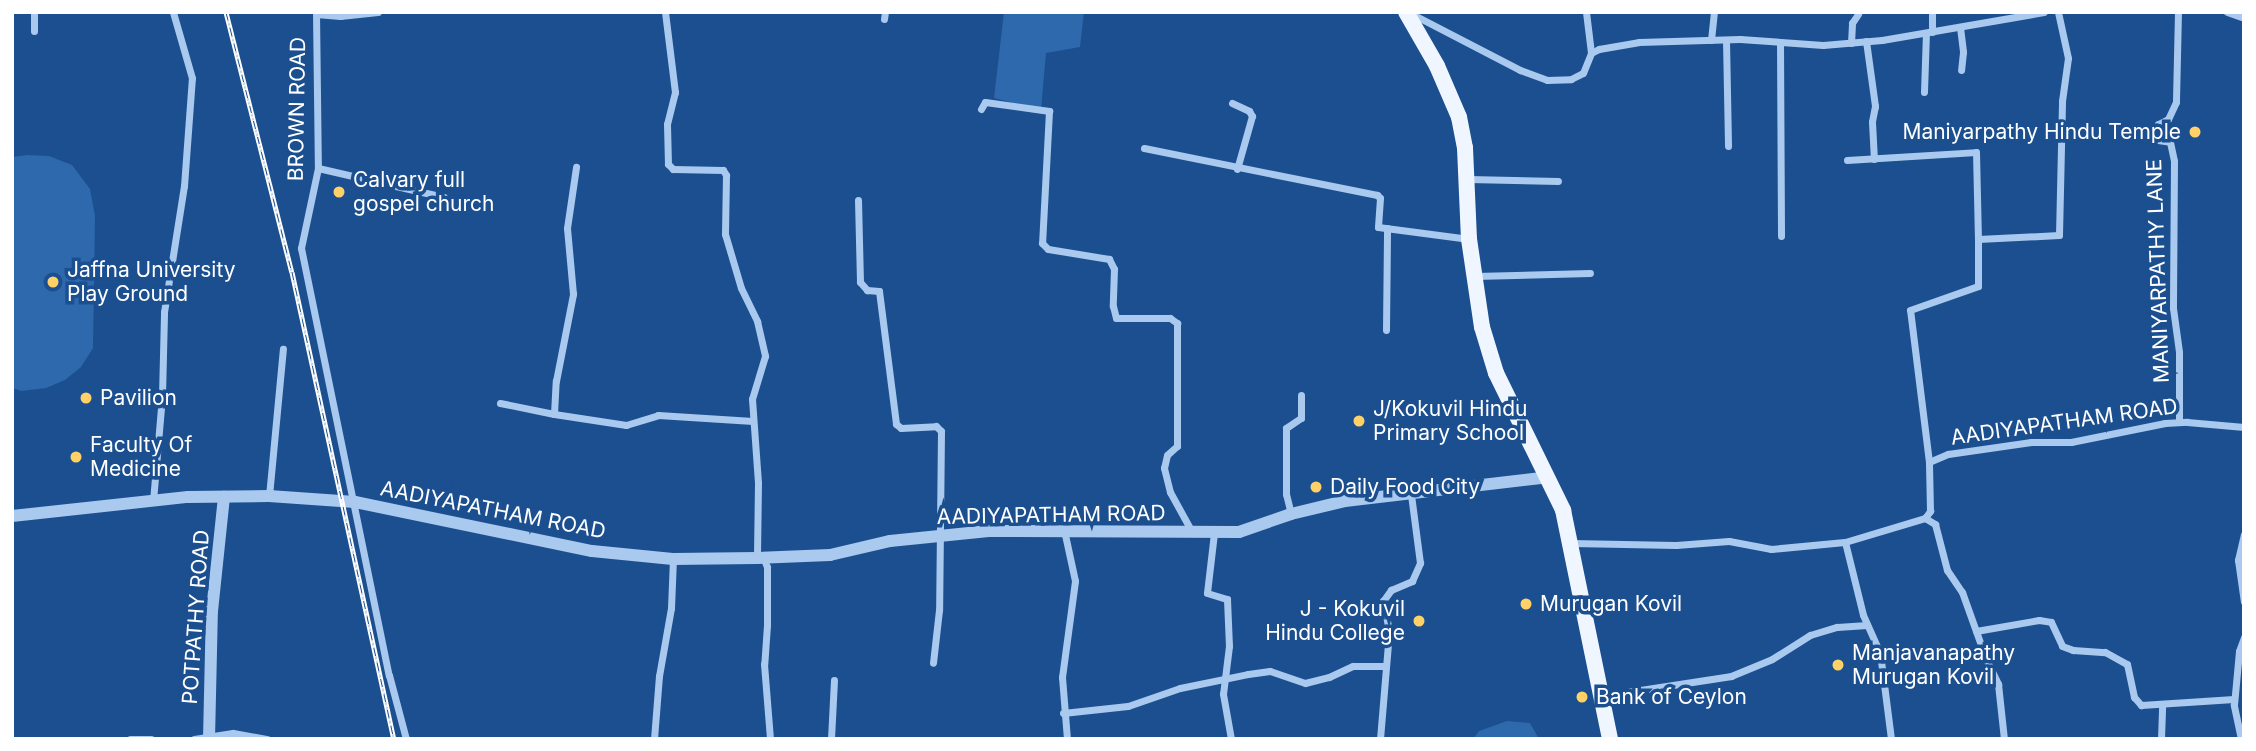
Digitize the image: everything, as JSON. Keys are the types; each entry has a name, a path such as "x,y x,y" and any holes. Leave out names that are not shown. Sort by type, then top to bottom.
{"main road":[{"path":"1407,12 1437,66 1459,117 1467,179 1469,239 1482,327 1493,363 1563,510 1610,739"}],"street":[{"path":"34,12 34,31"},
{"path":"153,501 162,397 164,312 184,186 191,78 173,12"},
{"path":"316,13 340,16 378,12"},
{"path":"665,12 676,92 667,124 668,164 673,169 723,170 726,175 725,234 741,288 757,321 765,356 752,399 760,558 767,625 764,664 770,739"},
{"path":"1407,12 1541,80 1571,79 1583,73 1591,53 1586,12"},
{"path":"1711,40 1714,12"},
{"path":"1924,92 1932,12"},
{"path":"1990,12 1992,22"},
{"path":"1591,53 1599,49 1639,42 1726,40 1823,45 1851,43 2044,12"},
{"path":"1978,239 2059,235 2062,101 2068,58 2058,12"},
{"name":"MANIYARPATHY LANE","path":"2178,12 2176,102 2168,119 2158,124 2158,140 2171,142 2174,160 2174,308 2179,352 2179,422"},
{"path":"2227,12 2243,18"},
{"name":"BROWN ROAD","path":"316,13 318,168 301,248 355,502"},
{"path":"1851,43 1852,23 1858,14"},
{"path":"1960,27 1963,52 1961,70"},
{"path":"1726,40 1728,146"},
{"path":"1866,41 1875,106 1872,122 1874,159"},
{"path":"1780,42 1781,236"},
{"path":"981,109 985,102 1049,111 1042,243 1048,249 1109,259 1114,269 1113,306 1116,318 1170,318 1177,323 1177,446 1167,455 1164,468 1170,492 1192,533"},
{"path":"1232,103 1249,111 1252,116 1237,169"},
{"path":"1144,148 1237,169 1377,195 1380,198 1378,227 1469,239"},
{"path":"1847,160 1976,152 1978,286 1910,310 1929,462"},
{"path":"554,414 556,381 573,294 566,228 576,167"},
{"path":"318,168 444,197"},
{"path":"1467,179 1558,181"},
{"path":"858,200 860,282 867,290 879,291 896,424 901,428 936,426 940,431 940,610 933,663"},
{"path":"1386,330 1387,228"},
{"path":"1474,276 1590,273"},
{"path":"269,496 284,349"},
{"path":"1291,514 1286,494 1286,428 1301,418 1301,395"},
{"path":"500,403 626,425 658,415 753,421"},
{"name":"AADIYAPATHAM ROAD","path":"1925,518 1930,511 1929,462 1948,454 2031,442 2071,442 2120,430 2179,422 2244,427"},
{"name":"AADIYAPATHAM ROAD","path":"12,516 153,501 269,496 355,502 592,551 673,559 760,558 830,555 890,541 940,535 1064,530 1214,533 1259,527 1291,514 1345,501 1548,477"},
{"path":"1380,739 1389,631 1385,596 1412,582 1420,563 1411,495"},
{"name":"POTPATHY ROAD","path":"209,738 212,611 224,498"},
{"path":"355,502 389,675 405,739"},
{"path":"1570,544 1676,545 1729,541 1771,549 1845,542 1925,518 1935,524 1947,570 1962,592 1998,684 2004,739"},
{"path":"1064,530 1075,581 1062,677 1067,739"},
{"path":"1214,533 1207,593 1227,599 1229,646 1223,694 1231,739"},
{"path":"2244,534 2238,561 2244,602"},
{"path":"1845,542 1867,625 1880,653 1891,739"},
{"path":"654,739 659,676 671,608 673,559"},
{"path":"1976,631 2039,621 2051,622 2062,646 2105,652 2127,664 2134,697 2141,705 2234,699"},
{"path":"1601,696 1731,676 1772,659 1810,635 1837,627 1867,625"},
{"path":"2241,739 2234,699 2240,680 2239,650 2244,637"},
{"path":"1063,713 1128,706 1180,688 1270,671 1305,683 1329,677 1353,666 1385,666"},
{"path":"831,739 834,680"},
{"path":"2161,739 2162,704"},
{"path":"194,739 233,733 267,739"},
{"path":"130,739 151,739"}],"shaded area":[{"path":"1004,12 1084,12 1080,47 1046,53 1041,110 994,98"},
{"name":"Jaffna University Play Ground","path":"49,156 72,165 90,189 95,216 93,348 81,367 65,380 46,388 21,391 12,388 12,157"},
{"path":"1507,721 1530,723 1539,739 1473,739 1479,731"}],"railway":[{"path":"226,12 292,272 394,739"}],"place":[{"name":"Maniyarpathy Hindu Temple","path":"2195,132"},
{"name":"Calvary full gospel church","path":"339,192"},
{"name":"Jaffna University Play Ground","path":"53,282"},
{"name":"Pavilion","path":"86,398"},
{"name":"J/Kokuvil Hindu Primary School","path":"1359,421"},
{"name":"Faculty Of Medicine","path":"76,457"},
{"name":"Daily Food City","path":"1316,487"},
{"name":"Murugan Kovil","path":"1526,604"},
{"name":"J - Kokuvil Hindu College","path":"1419,621"},
{"name":"Manjavanapathy Murugan Kovil","path":"1838,665"},
{"name":"Bank of Ceylon","path":"1582,697"}]}
